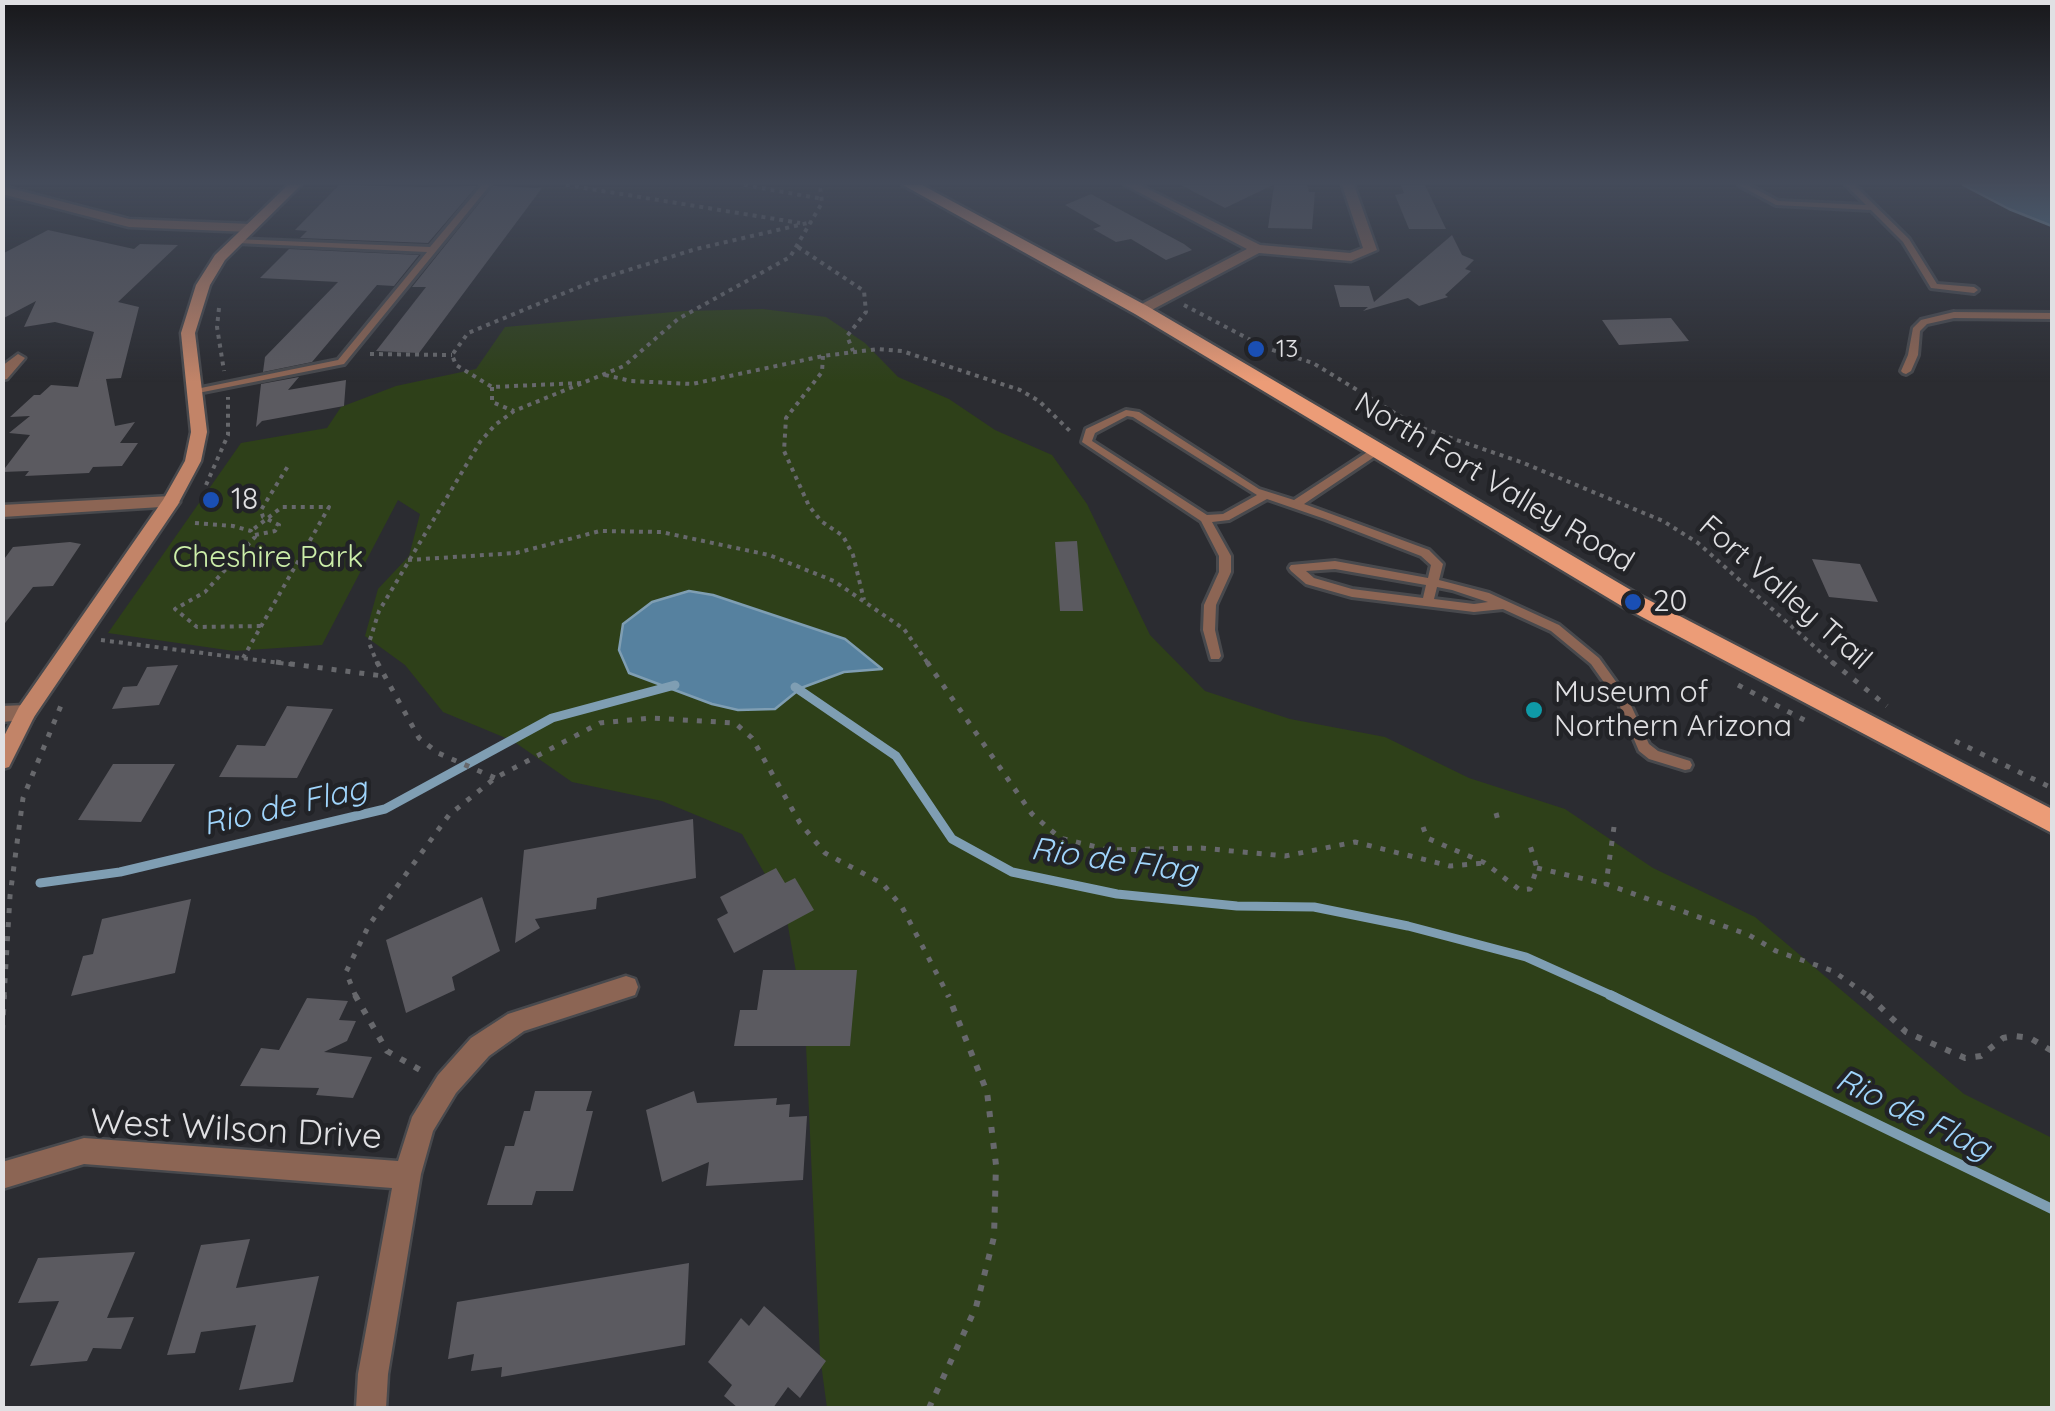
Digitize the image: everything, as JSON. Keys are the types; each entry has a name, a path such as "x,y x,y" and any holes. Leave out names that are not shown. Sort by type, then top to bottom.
{"main road":[{"name":"North Fort Valley Road","path":"1033,251 1142,310 1658,616 2052,822"}],"street":[{"path":"2,761 26,712 171,502 193,461 199,432 188,333 194,309 227,251"},
{"path":"1142,310 1253,251"},
{"path":"1278,251 1351,257 1368,251"},
{"path":"2,376 18,358"},
{"path":"2,511 171,502"},
{"path":"2,714 26,712"},
{"path":"371,1408 373,1374 408,1174 421,1126 447,1084 480,1047 517,1022 626,987"},
{"name":"West Wilson Drive","path":"2,1176 84,1151 380,1176 408,1174"}],"lane":[{"path":"196,392 322,369 341,362 432,251"},
{"path":"1912,251 1934,286 1974,290"},
{"path":"1906,372 1916,330 1924,322 1954,315 2052,316"},
{"path":"1215,656 1209,630 1210,605 1225,572 1224,556 1205,519 1088,442 1090,431 1126,413 1136,414 1266,495 1425,553 1437,564 1428,602"},
{"path":"1294,505 1379,449"},
{"path":"1205,519 1224,516 1266,495"},
{"path":"1503,605 1474,608 1326,588 1295,568 1336,565 1432,583 1503,605 1570,638 1595,660 1623,700 1644,747 1669,762 1685,766"}],"path":[{"path":"452,355 468,333 596,280 693,251"},
{"path":"496,778 438,753 418,738 369,643 378,611 480,442 514,411 605,375 642,352 678,318 776,266 794,251"},
{"path":"804,251 864,292 866,312 847,336 853,351"},
{"name":"Fort Valley Trail","path":"1168,296 1266,348 1313,363 1416,426 1540,469 1664,521 1698,543 1868,694 1894,710"},
{"path":"605,375 631,381 692,384 853,351 902,351 1020,390 1039,401 1066,430 1088,442"},
{"path":"348,352 452,355"},
{"path":"452,355 456,365 492,387 591,382"},
{"path":"824,356 822,372 786,418 784,451 809,506 843,536 853,555 864,600"},
{"path":"492,387 492,402 514,411"},
{"path":"195,523 222,524 253,533 275,531 279,526 267,520 260,510 288,466"},
{"path":"243,658 328,507 282,507 253,533 252,544 204,592 175,609 197,627 261,626"},
{"path":"408,560 516,552 583,532 661,532 769,555 834,582 904,629 1032,814 1060,838 1109,850 1201,848 1285,856 1355,842 1450,866 1485,863"},
{"path":"100,640 383,676"},
{"path":"2,1031 10,896 23,798 71,688"},
{"path":"447,1084 388,1051 359,1005 346,972 369,925 449,815 496,778 600,723 697,718 735,723 752,738 800,823 825,853 883,884 902,907 938,970 987,1092 996,1165 994,1238 976,1308 929,1408"},
{"path":"1955,741 2052,788"},
{"path":"1496,813 1499,824"},
{"path":"1423,827 1427,838 1485,863 1520,890 1530,889 1538,868 1528,840"},
{"path":"1606,884 1614,827"},
{"path":"1538,868 1606,884 1699,915 1749,934 1776,951 1833,971 1860,986 1906,1032 1965,1058 1981,1056 2003,1038 2014,1036 2030,1038 2052,1052"}],"green space":[{"name":"Cheshire Park","path":"763,309 826,317 865,343 898,377 949,399 995,430 1052,455 1087,504 1150,635 1205,691 1290,719 1385,737 1469,778 1565,809 1653,868 1755,917 1964,1094 2052,1138 2052,1408 827,1408 820,1356 805,1023 785,909 742,834 662,801 572,782 513,741 443,712 405,665 365,636 378,589 409,556 420,514 398,500 322,645 234,651 108,633 241,443 327,428 341,407 396,386 476,369 505,327 684,311"}],"water":[{"path":"689,591 713,595 845,639 882,669 844,672 801,688 775,709 738,710 629,673 619,650 623,624 652,602"}],"building":[{"path":"8,251 172,251 118,302 139,307 121,378 106,379 115,426 135,422 120,443 138,443 122,466 93,467 89,473 25,476 29,471 2,472 30,435 9,433 30,416 10,417 51,385 78,387 94,332 55,322 24,327 36,301 2,319 2,254"},
{"path":"287,251 419,255 394,286 377,285 312,362 263,372 265,357 338,282 260,278"},
{"path":"441,251 495,251 419,353 376,351 426,287 412,287"},
{"path":"1151,251 1190,251 1166,260"},
{"path":"1434,251 1460,251 1474,260 1465,269 1471,271 1445,295 1448,297 1419,306 1408,298 1363,311 1368,307 1340,307 1334,285 1369,286 1374,302"},
{"path":"1671,318 1689,341 1619,345 1602,320"},
{"path":"299,377 288,390 346,380 344,406 262,421 256,427 261,384"},
{"path":"1077,541 1083,611 1060,611 1055,542"},
{"path":"81,544 53,586 33,587 2,627 2,562 13,547"},
{"path":"1812,559 1860,564 1878,602 1829,597"},
{"path":"178,665 159,705 112,709 123,687 137,686 147,667"},
{"path":"287,706 333,709 297,778 219,777 237,745 265,746"},
{"path":"113,764 175,764 141,822 78,820"},
{"path":"693,819 696,878 597,898 596,909 535,919 540,928 515,943 524,850"},
{"path":"776,868 785,883 795,878 814,910 734,953 717,919 728,913 720,897"},
{"path":"482,897 500,951 452,977 455,990 406,1013 386,940"},
{"path":"191,899 175,973 71,996 83,956 93,954 102,919"},
{"path":"763,970 857,970 850,1046 734,1046 740,1010 757,1010"},
{"path":"307,998 348,1001 339,1020 356,1021 347,1041 324,1052 372,1057 353,1098 316,1095 319,1088 240,1086 261,1048 279,1050"},
{"path":"535,1091 592,1091 586,1111 593,1111 573,1191 536,1191 532,1205 487,1205 505,1146 514,1146 524,1111 530,1111"},
{"path":"694,1091 697,1103 777,1098 776,1105 790,1104 789,1117 807,1116 803,1180 706,1186 709,1162 662,1182 646,1110"},
{"path":"250,1239 236,1288 319,1276 293,1382 239,1390 256,1325 201,1332 195,1353 167,1355 201,1245"},
{"path":"135,1252 107,1318 134,1317 121,1349 93,1348 87,1361 30,1366 59,1301 18,1303 38,1258"},
{"path":"689,1263 685,1345 501,1377 502,1367 471,1371 474,1354 448,1359 457,1302"},
{"path":"764,1306 826,1361 800,1398 788,1387 773,1408 738,1408 724,1396 732,1385 708,1362 741,1318 749,1326"}],"waterway":[{"name":"Rio de Flag","path":"40,883 120,872 385,809 552,718 675,685"},
{"name":"Rio de Flag","path":"795,687 896,756 952,839 1012,872 1117,894 1237,906 1314,907 1408,926 1526,957 1615,997"},
{"name":"Rio de Flag","path":"1610,995 2052,1209"}],"place":[{"name":"13","path":"1256,349"},
{"name":"18","path":"211,500"},
{"name":"20","path":"1633,602"},
{"name":"Museum of Northern Arizona","path":"1534,710"}]}
